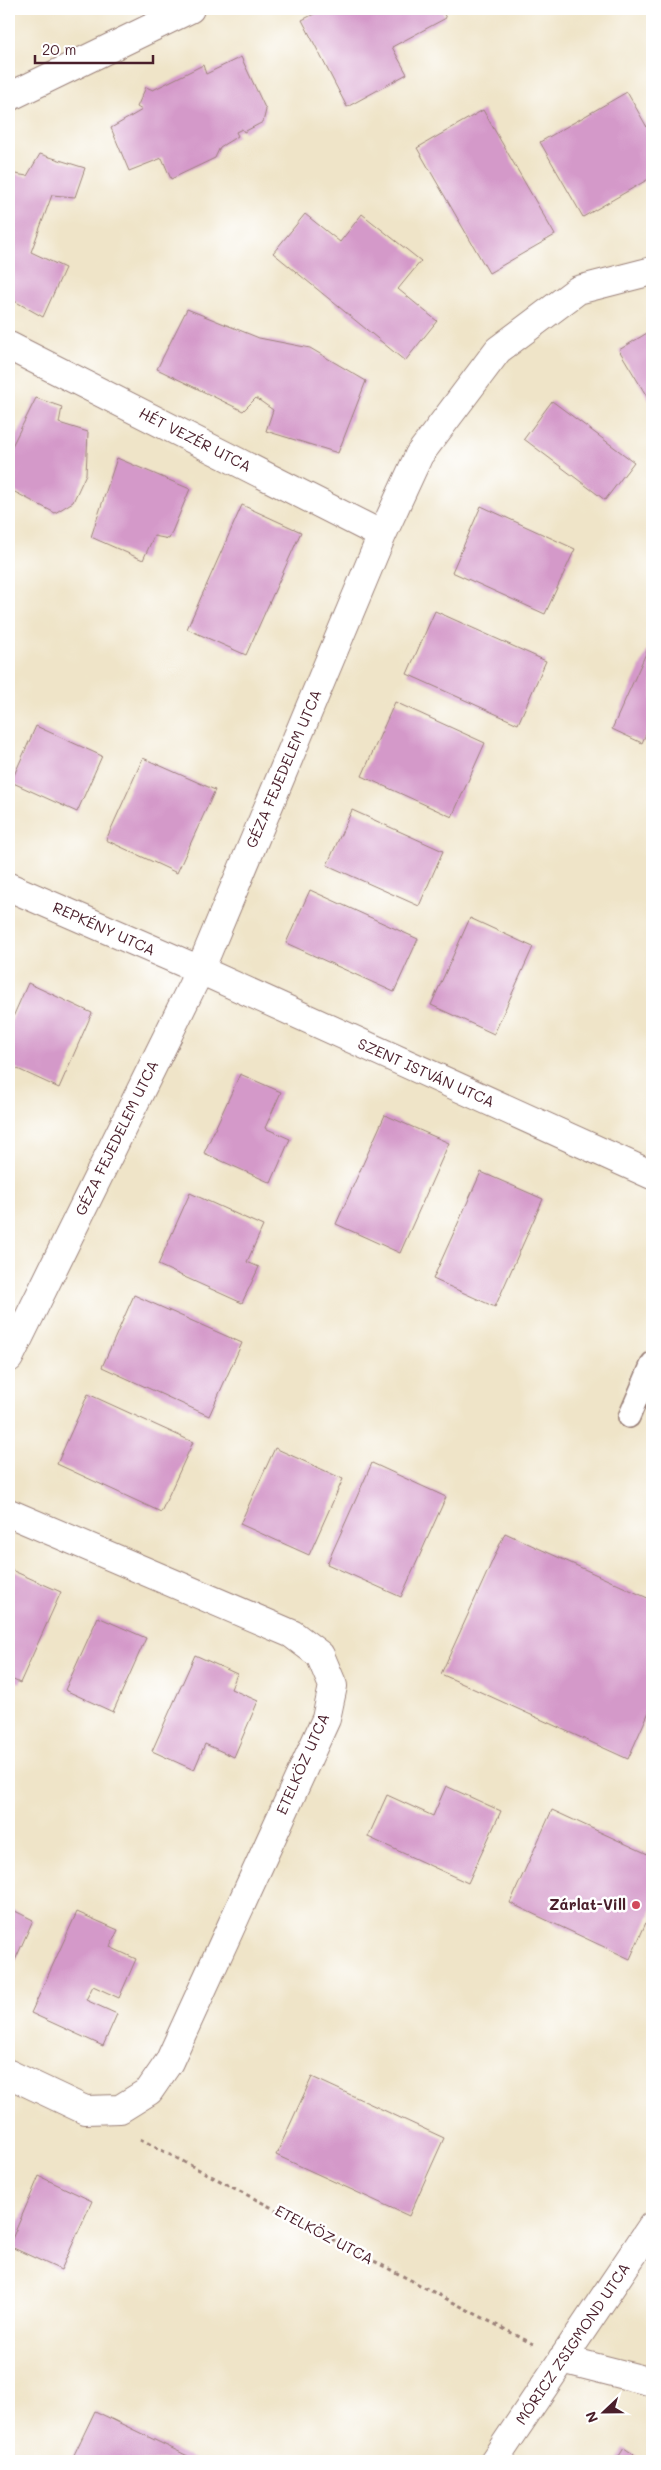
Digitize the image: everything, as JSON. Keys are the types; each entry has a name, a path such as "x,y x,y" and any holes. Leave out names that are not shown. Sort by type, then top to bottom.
{"street":[{"path":"9,97 190,9"},
{"name":"GÉZA FEJEDELEM UTCA","path":"9,1358 200,970 382,535 419,455 498,350 578,290 652,271"},
{"name":"HÉT VEZÉR UTCA","path":"9,346 382,535"},
{"name":"REPKÉNY UTCA","path":"9,887 200,970"},
{"name":"SZENT ISTVÁN UTCA","path":"200,970 652,1175"},
{"name":"ETELKÖZ UTCA","path":"9,1513 292,1634 320,1654 333,1686 326,1719 168,2062 149,2091 120,2109 85,2110 9,2074"},
{"name":"MÓRICZ ZSIGMOND UTCA","path":"494,2461 652,2226"},
{"path":"562,2359 652,2382"}],"lane":[{"path":"629,1417 652,1363"}],"path":[{"name":"ETELKÖZ UTCA","path":"138,2138 562,2359"}],"building":[{"path":"324,9 441,9 446,18 392,47 407,74 347,107 302,20"},
{"path":"241,57 266,110 263,122 244,132 242,129 236,132 238,136 220,147 215,158 171,179 162,158 129,171 111,128 142,110 137,107 146,87 153,90 203,65 206,74"},
{"path":"627,92 652,136 652,177 583,217 540,142"},
{"path":"483,110 555,235 489,273 417,148"},
{"path":"40,154 85,168 75,197 52,195 31,252 65,268 43,317 9,298 9,173 27,176"},
{"path":"305,214 340,242 362,214 421,261 398,289 437,321 405,361 273,253"},
{"path":"187,309 259,338 310,348 366,381 338,453 266,431 273,410 256,398 243,411 157,369"},
{"path":"652,330 652,405 619,350"},
{"path":"36,398 62,407 59,423 88,432 86,474 73,502 55,513 9,489 9,452"},
{"path":"552,401 634,462 605,500 524,439"},
{"path":"117,458 190,489 169,539 154,536 143,560 91,537"},
{"path":"242,505 301,532 246,655 187,629"},
{"path":"481,506 575,549 545,614 452,572"},
{"path":"435,611 546,661 518,724 407,674"},
{"path":"652,640 652,720 642,743 612,729"},
{"path":"395,702 485,743 452,817 362,776"},
{"path":"36,726 102,756 77,812 11,782"},
{"path":"143,758 215,790 177,873 106,840"},
{"path":"352,810 443,851 419,906 327,865"},
{"path":"310,890 418,939 394,992 286,943"},
{"path":"470,918 533,947 494,1034 431,1005"},
{"path":"28,983 92,1013 59,1088 9,1065 9,1026"},
{"path":"240,1074 281,1092 265,1128 290,1139 271,1183 204,1153"},
{"path":"385,1115 449,1143 400,1253 336,1224"},
{"path":"481,1172 543,1199 495,1307 433,1279"},
{"path":"190,1193 263,1226 247,1262 259,1267 242,1303 158,1265"},
{"path":"134,1295 242,1343 209,1416 102,1367"},
{"path":"88,1394 193,1442 161,1512 57,1464"},
{"path":"275,1448 343,1479 309,1555 240,1524"},
{"path":"372,1463 446,1497 401,1597 327,1564"},
{"path":"505,1533 652,1600 652,1705 628,1759 441,1674"},
{"path":"9,1569 61,1592 20,1683 9,1678"},
{"path":"98,1617 146,1638 113,1712 65,1690"},
{"path":"195,1655 237,1674 231,1689 258,1701 234,1757 205,1744 194,1770 152,1751"},
{"path":"446,1786 501,1811 468,1883 368,1837 387,1795 433,1816"},
{"path":"552,1810 652,1856 652,1909 630,1959 510,1903"},
{"path":"9,1908 33,1920 9,1974"},
{"path":"77,1912 118,1930 110,1947 136,1959 119,1998 93,1986 86,2000 117,2014 103,2046 31,2013"},
{"path":"312,2077 444,2138 409,2216 276,2155"},
{"path":"39,2176 92,2201 61,2270 9,2246"},
{"path":"95,2411 198,2461 71,2461"},
{"path":"624,2448 644,2461 616,2461"}],"place":[{"name":"Zárlat-Vill","path":"636,1905"}]}
